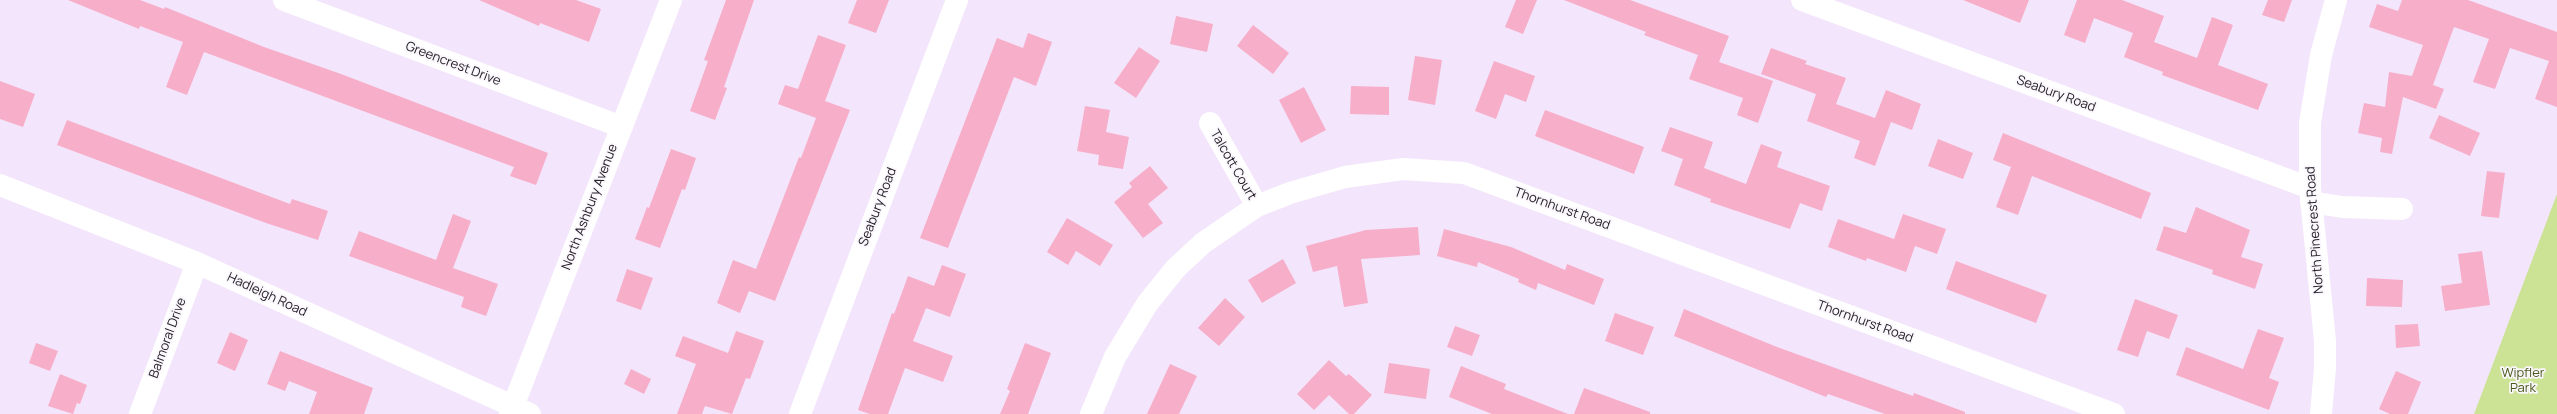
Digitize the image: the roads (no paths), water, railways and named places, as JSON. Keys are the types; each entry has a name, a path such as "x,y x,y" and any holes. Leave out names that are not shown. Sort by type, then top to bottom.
{"street":[{"name":"Greencrest Drive","path":"284,0 622,127"},
{"name":"North Ashbury Avenue","path":"517,412 622,127 671,0"},
{"name":"Seabury Road","path":"800,414 957,0"},
{"name":"Seabury Road","path":"1802,0 2342,207 2402,209"},
{"name":"North Pinecrest Road","path":"2320,414 2325,368 2325,340 2311,195 2310,123 2321,54 2336,0"},
{"name":"Talcott Court","path":"1210,123 1257,206"},
{"name":"Thornhurst Road","path":"1091,414 1115,357 1146,304 1176,268 1203,243 1257,206 1317,184 1374,172 1403,169 1464,173 2114,414"},
{"name":"Hadleigh Road","path":"0,185 196,263 517,412"},
{"name":"Balmoral Drive","path":"140,414 196,263"}],"park label":[{"name":"Wipfler Park","path":"2523,380"}]}
